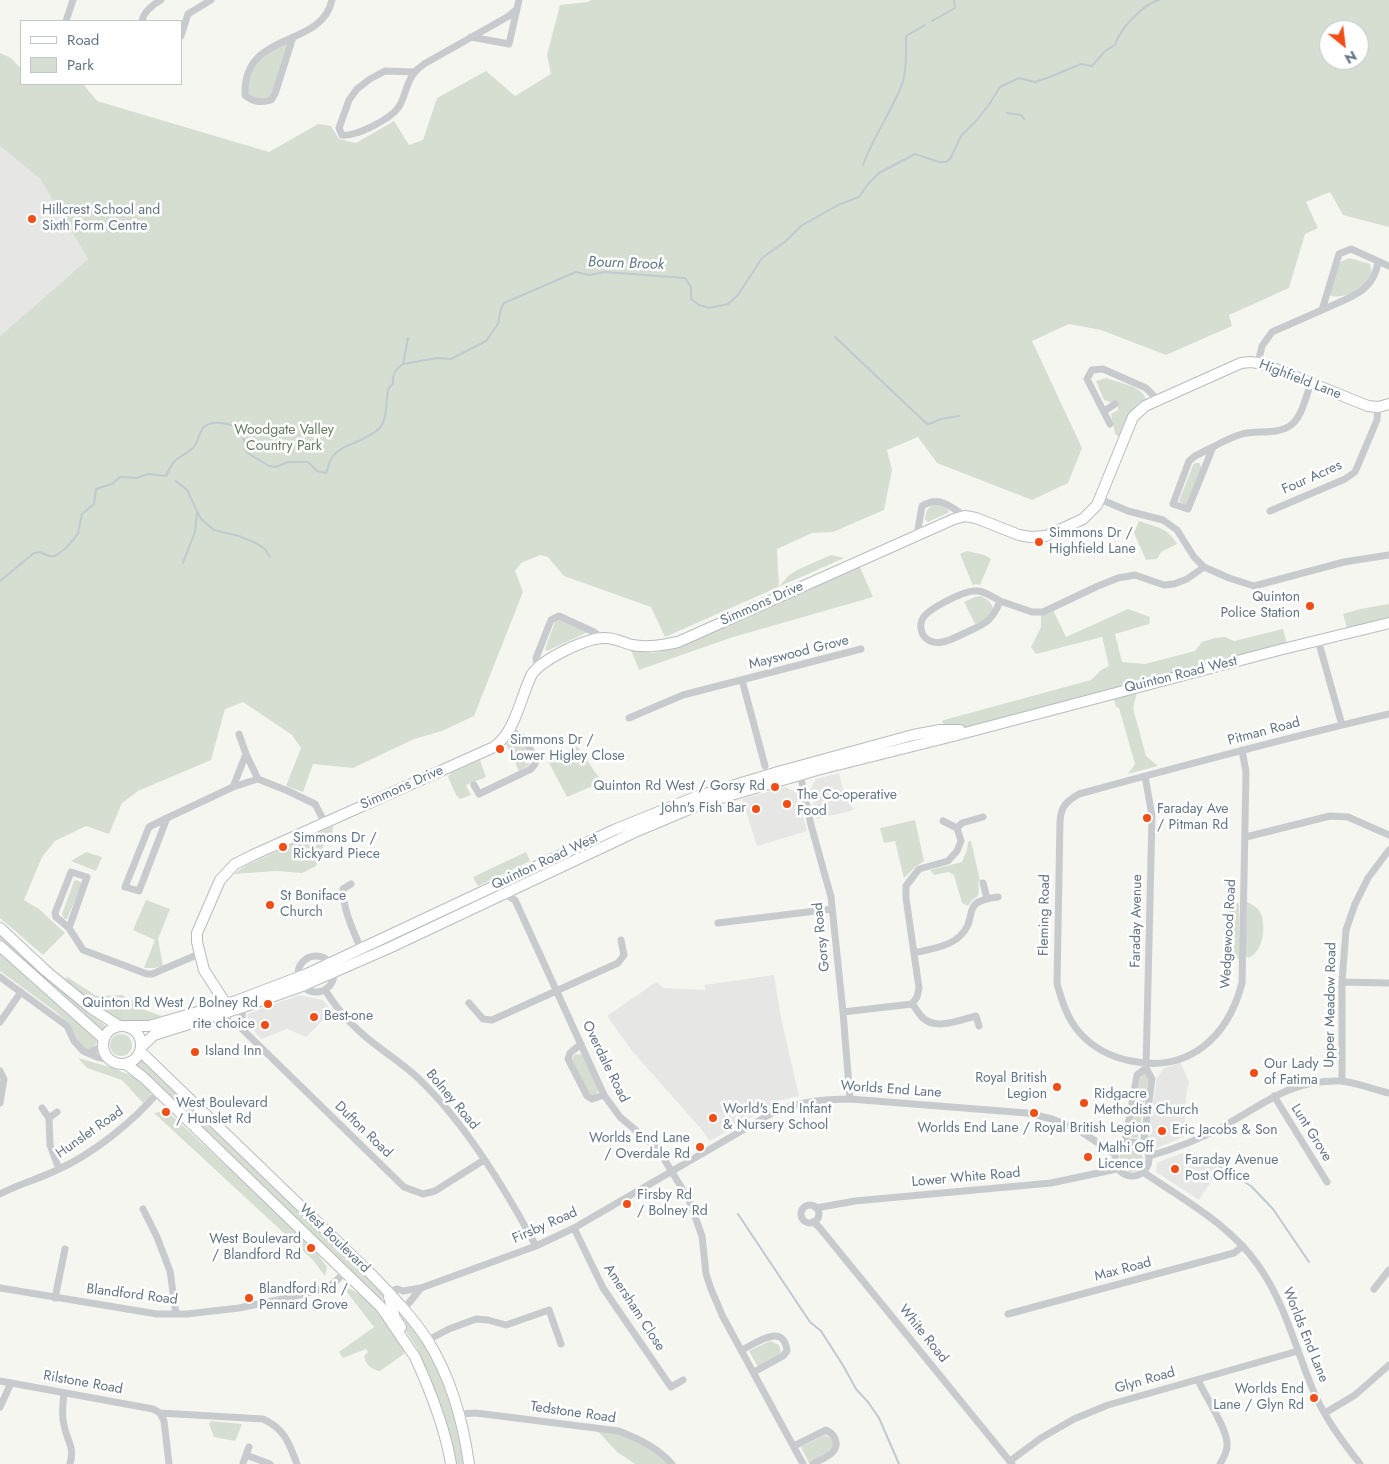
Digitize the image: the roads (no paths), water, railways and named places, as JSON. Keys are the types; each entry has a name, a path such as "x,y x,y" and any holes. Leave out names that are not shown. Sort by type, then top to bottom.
{"street":[{"path":"66,20 73,0"},
{"path":"142,20 144,14 152,5 161,0"},
{"path":"182,33 188,14 211,0"},
{"path":"292,37 275,94 271,100 258,102 248,99 245,95 244,82 249,67 262,53 292,37 318,24 326,15 332,0"},
{"path":"471,37 509,44 519,0"},
{"path":"414,72 385,71 357,89 349,100 339,128 342,134 348,136 358,134 392,114 399,107 414,72 424,64 509,16 517,9"},
{"path":"1322,310 1339,254 1351,249 1389,266"},
{"path":"1258,363 1262,346 1272,332 1363,291 1372,281 1378,262"},
{"name":"Highfield Lane","path":"1100,499 1133,417 1145,406 1241,363 1258,363 1368,406 1378,407"},
{"path":"1110,424 1087,379 1092,370 1102,369 1146,388 1158,400"},
{"path":"1213,447 1188,509 1173,504 1190,461 1195,456 1213,447 1240,434 1280,430 1292,425 1298,417 1311,383"},
{"path":"1104,411 1114,404"},
{"path":"1378,407 1389,404"},
{"name":"Four Acres","path":"1270,511 1345,479 1355,472 1377,420 1378,407"},
{"path":"917,534 922,506 930,501 941,501 964,516 976,518 1019,535 1040,537 1083,519 1092,512 1100,499 1128,511 1163,520 1177,530 1194,558 1204,567 1254,586 1335,564 1389,555"},
{"name":"Simmons Drive","path":"199,954 197,933 220,880 234,864 494,747 509,730 528,682 536,668 551,658 586,642 602,638 642,646 678,642 917,534 954,518 964,516"},
{"path":"1000,600 992,618 986,623 945,642 936,643 927,640 921,631 921,620 928,611 967,592 978,591 1032,612 1043,612 1118,578 1135,575 1164,585 1174,584 1187,579 1204,567"},
{"name":"Simmons Drive","path":"536,668 536,658 551,620 560,616 594,632 602,638"},
{"name":"Quinton Road West","path":"517,880 704,803 800,774 1389,623"},
{"path":"1318,640 1342,725"},
{"name":"Mayswood Grove","path":"629,718 683,695 861,649"},
{"name":"Mayswood Grove","path":"742,680 765,766"},
{"name":"Pitman Road","path":"1145,776 1389,714"},
{"path":"474,785 479,794 531,769 535,764 535,758 524,738 509,730"},
{"name":"Quinton Road West","path":"123,1026 149,1026 243,1007 332,968 648,816 698,796 783,770 913,735 940,730 974,730"},
{"path":"239,734 258,779"},
{"name":"Wedgewood Road","path":"1146,1066 1174,1060 1190,1054 1207,1044 1222,1030 1238,1000 1242,983 1246,837 1246,772 1242,750"},
{"path":"234,787 246,754"},
{"path":"770,783 766,781 756,784 754,779 765,766 792,772 799,770 800,774"},
{"name":"Gorsy Road","path":"800,774 811,825 831,897 850,1100"},
{"name":"Fleming Road","path":"1145,776 1079,794 1069,799 1060,810 1056,984 1071,1021 1088,1042 1120,1058 1146,1066"},
{"name":"Faraday Avenue","path":"1143,1146 1152,1079 1146,1066 1152,816 1145,776"},
{"path":"167,818 139,891 125,887 149,827 167,818 234,787 258,779 315,804 325,823"},
{"path":"1246,837 1330,816 1348,817 1389,835"},
{"path":"957,828 962,823 983,818"},
{"path":"843,1012 912,1004 917,997 919,988 906,886 919,868 948,861 958,851 961,841 957,828 943,821"},
{"name":"Upper Meadow Road","path":"1342,1081 1342,982 1346,930 1355,904 1368,878 1389,850"},
{"path":"69,928 87,877 71,872 56,912 56,917 69,928 83,950 147,974 152,974 199,954 204,970 224,1010"},
{"path":"499,889 515,900 517,880"},
{"path":"983,883 986,898"},
{"path":"351,884 343,889 343,898 361,949"},
{"name":"Quinton Road West","path":"332,968 361,949 499,889"},
{"path":"914,954 952,943 967,928 970,911 974,904 986,898 998,897"},
{"name":"Overdale Road","path":"515,900 604,1095 620,1117 658,1149 689,1200 702,1236 706,1274 710,1289 723,1317 803,1464"},
{"path":"718,923 832,909"},
{"path":"0,928 85,1003 123,1026 135,1030 140,1037 141,1048 136,1058 126,1064 88,1054 74,1041 67,1026 0,977"},
{"path":"469,1003 483,1019 492,1020 618,963 624,955 621,940"},
{"path":"0,946 104,1043 110,1060"},
{"path":"311,957 325,959 332,968 332,982 325,990 309,991 300,982 301,966 311,957"},
{"name":"Quinton Road West","path":"141,1048 154,1035 300,982"},
{"path":"1342,982 1389,982"},
{"name":"Bolney Road","path":"325,990 339,1010 356,1028 417,1077 454,1118 514,1205 536,1246"},
{"path":"0,1022 21,992"},
{"path":"912,1004 922,1017 929,1022 938,1024 976,1016 979,1026"},
{"path":"241,1028 243,1007"},
{"name":"Dufton Road","path":"224,1010 404,1187 423,1194 435,1191 484,1160"},
{"path":"88,1054 104,1043 110,1030 123,1026"},
{"path":"581,1044 570,1053 568,1059 587,1096 592,1099 604,1095"},
{"name":"West Boulevard","path":"141,1048 402,1306 428,1340 448,1382 460,1414 469,1464"},
{"name":"West Boulevard","path":"126,1064 144,1078 381,1307 416,1357 439,1415 450,1464"},
{"name":"Faraday Avenue","path":"1125,1142 1137,1075 1146,1066"},
{"path":"0,1071 4,1079 0,1103"},
{"path":"1149,1156 1178,1147 1224,1127 1274,1096 1290,1088 1309,1083 1342,1081 1389,1094"},
{"name":"Hunslet Road","path":"0,1194 60,1170 98,1145 145,1106 158,1092"},
{"name":"Lunt Grove","path":"1274,1096 1327,1182"},
{"name":"Worlds End Lane","path":"672,1172 774,1112 825,1099 1027,1113 1052,1119 1077,1130 1115,1154"},
{"path":"42,1108 48,1118 50,1145 60,1170"},
{"path":"48,1118 56,1112"},
{"path":"1125,1142 1135,1142 1143,1146 1149,1156 1148,1165 1143,1172 1132,1176 1122,1174 1118,1169 1114,1160 1115,1154 1117,1149 1125,1142"},
{"name":"Lower White Road","path":"816,1208 855,1201 1051,1183 1118,1169"},
{"name":"Firsby Road","path":"388,1292 397,1289 403,1291 421,1288 536,1246 574,1228 672,1172"},
{"name":"Worlds End Lane","path":"1143,1172 1227,1230 1243,1246 1271,1285 1285,1311 1298,1351 1325,1413 1338,1436 1360,1464"},
{"name":"White Road","path":"816,1208 808,1206 804,1208 801,1214 805,1221 813,1222 819,1227 1011,1462"},
{"path":"813,1222 818,1216 816,1208"},
{"path":"143,1210 157,1237 170,1271 176,1314"},
{"name":"Amersham Close","path":"574,1228 603,1288 671,1387 683,1380"},
{"name":"Max Road","path":"1008,1314 1234,1253 1243,1246"},
{"path":"55,1298 65,1248"},
{"path":"1374,1289 1389,1270"},
{"name":"Blandford Road","path":"0,1288 157,1314 176,1314 240,1308 296,1296 334,1284 344,1272"},
{"name":"Firsby Road","path":"402,1306 421,1288"},
{"path":"403,1291 402,1306 395,1318 410,1342 416,1357"},
{"path":"381,1307 402,1306"},
{"path":"428,1340 449,1329 476,1320 488,1320 506,1325 549,1310 561,1344"},
{"path":"742,1350 771,1335 778,1336 784,1341 786,1351 783,1356 754,1372"},
{"name":"Glyn Road","path":"1011,1462 1041,1438 1074,1419 1100,1408 1162,1388 1198,1380 1298,1351"},
{"path":"1325,1413 1355,1395 1389,1365"},
{"path":"1198,1380 1224,1432 1227,1443 1225,1454 1220,1464"},
{"name":"Rilstone Road","path":"0,1381 146,1407 160,1413 263,1419 274,1424 284,1434 297,1464"},
{"path":"0,1407 11,1383"},
{"path":"64,1393 62,1406 63,1425 73,1453 70,1464"},
{"path":"160,1413 164,1420 169,1464"},
{"name":"Tedstone Road","path":"460,1414 476,1413 619,1432 639,1439 664,1455 672,1464"},
{"path":"794,1446 826,1430 832,1432 836,1439 837,1447 833,1452 813,1464"},
{"path":"243,1463 249,1447"},
{"path":"246,1454 270,1464"}],"waterway":[{"path":"932,21 955,8 954,0"},
{"name":"Bourn Brook","path":"0,581 34,553 40,552 49,556 55,556 65,549 78,533 82,514 94,504 96,489 112,484 120,477 137,478 148,474 166,476 175,461 195,446 202,429 212,423 223,423 242,430 246,451 269,466 276,467 288,462 308,462 317,471 326,473 331,459 336,453 379,429 385,418 388,389 393,384 395,372 400,366 437,358 451,359 486,341 498,324 504,303 576,272 589,275 605,272 685,278 691,287 691,299 699,305 709,308 728,304 738,295 762,258 786,241 801,226 838,205 859,197 879,173 915,154 939,162 946,162 950,159 961,136 977,120 1000,87 1019,78 1035,82 1081,64 1092,66 1105,51 1115,45 1127,25 1139,12 1146,6 1159,0"},
{"path":"863,165 901,87 905,68 906,36 925,25"},
{"path":"1007,113 1021,115 1024,119"},
{"path":"835,337 926,423 929,424 941,419 959,416"},
{"path":"403,364 408,338"},
{"path":"176,481 187,490 201,519 214,530 239,536 256,543 265,549 270,557"},
{"path":"183,563 195,532 197,513"},
{"path":"1214,1163 1251,1186 1273,1209 1309,1262"},
{"path":"738,1214 810,1322 821,1331 856,1389 879,1418 899,1464"}],"place":[{"name":"Hillcrest School and Sixth Form Centre","path":"32,219"},
{"name":"Simmons Dr / Highfield Lane","path":"1039,542"},
{"name":"Quinton Police Station","path":"1310,606"},
{"name":"Simmons Dr / Lower Higley Close","path":"500,749"},
{"name":"Quinton Rd West / Gorsy Rd","path":"775,787"},
{"name":"The Co-operative Food","path":"787,804"},
{"name":"John's Fish Bar","path":"756,809"},
{"name":"Faraday Ave / Pitman Rd","path":"1147,818"},
{"name":"Simmons Dr / Rickyard Piece","path":"283,847"},
{"name":"St Boniface Church","path":"270,905"},
{"name":"Quinton Rd West / Bolney Rd","path":"268,1004"},
{"name":"Best-one","path":"314,1017"},
{"name":"rite choice","path":"265,1025"},
{"name":"Island Inn","path":"195,1052"},
{"name":"Our Lady of Fatima","path":"1254,1073"},
{"name":"Royal British Legion","path":"1057,1087"},
{"name":"Ridgacre Methodist Church","path":"1084,1103"},
{"name":"West Boulevard / Hunslet Rd","path":"166,1112"},
{"name":"Worlds End Lane / Royal British Legion","path":"1034,1113"},
{"name":"World's End Infant & Nursery School","path":"713,1118"},
{"name":"Eric Jacobs & Son","path":"1162,1131"},
{"name":"Worlds End Lane / Overdale Rd","path":"700,1147"},
{"name":"Malhi Off Licence","path":"1088,1157"},
{"name":"Faraday Avenue Post Office","path":"1175,1169"},
{"name":"Firsby Rd / Bolney Rd","path":"627,1204"},
{"name":"West Boulevard / Blandford Rd","path":"311,1248"},
{"name":"Blandford Rd / Pennard Grove","path":"249,1298"},
{"name":"Worlds End Lane / Glyn Rd","path":"1314,1398"}],"park label":[{"name":"Woodgate Valley Country Park","path":"284,440"}]}
